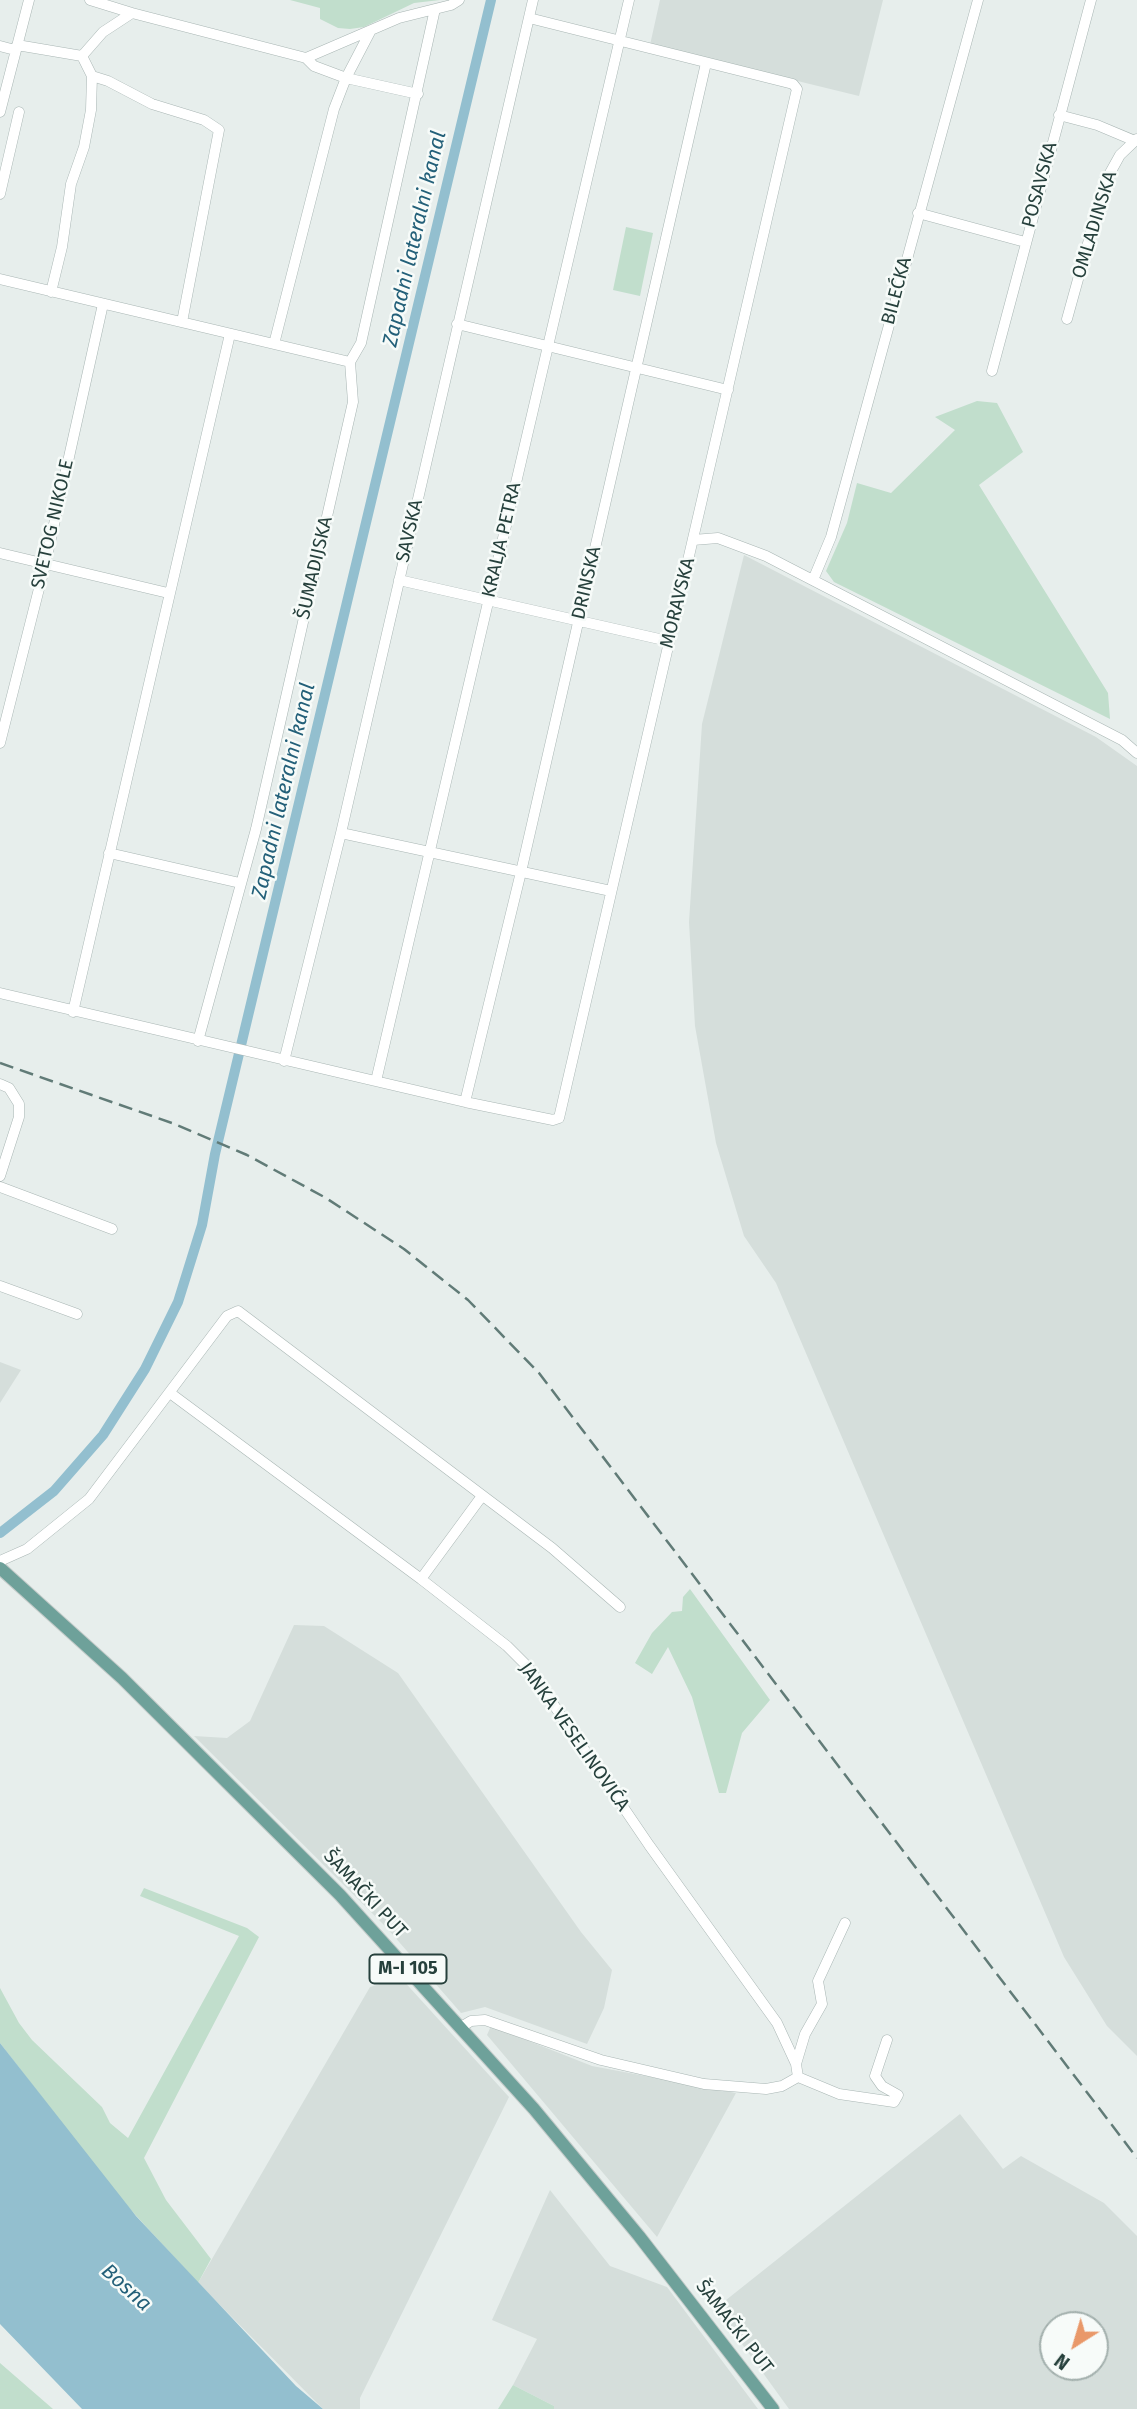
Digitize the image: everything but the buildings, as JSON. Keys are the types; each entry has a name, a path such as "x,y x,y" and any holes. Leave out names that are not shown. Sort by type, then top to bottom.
{"main road":[{"name":"ŠAMAČKI PUT","path":"0,1569 122,1678 260,1813 461,2027 639,2236 773,2409"}],"street":[{"path":"0,113 30,0"},
{"path":"90,0 306,58 314,66 346,78 418,94"},
{"path":"306,58 415,12 435,9 459,0"},
{"name":"SAVSKA","path":"285,1061 341,833 533,0"},
{"name":"KRALJA PETRA","path":"376,1081 629,0"},
{"name":"BILEĆKA","path":"813,580 831,537 978,0"},
{"name":"POSAVSKA","path":"992,370 1091,0"},
{"name":"ŠUMADIJSKA","path":"198,1041 256,829 353,402 350,362 361,343 435,9"},
{"path":"82,56 103,32 132,13"},
{"path":"529,18 706,63"},
{"path":"274,344 334,109 346,78 370,32"},
{"path":"0,46 82,56"},
{"path":"51,292 62,247 71,184 86,135 92,76 82,56"},
{"name":"MORAVSKA","path":"465,1102 553,1120 559,1118 563,1109 668,641 796,96 793,83 706,63"},
{"name":"DRINSKA","path":"465,1102 521,872 706,63"},
{"path":"92,76 108,81 152,104 204,120 219,130 181,322"},
{"path":"0,194 19,112"},
{"path":"1059,115 1097,125 1136,140"},
{"name":"OMLADINSKA","path":"1068,319 1105,182 1120,155 1136,140"},
{"path":"918,213 1025,242"},
{"path":"0,279 350,362"},
{"name":"SVETOG NIKOLE","path":"0,743 45,565 103,304"},
{"path":"457,324 728,390"},
{"path":"73,1012 230,334"},
{"path":"693,540 708,538 729,541 813,580 1122,740 1137,753"},
{"path":"0,553 168,593"},
{"path":"399,580 668,641"},
{"path":"341,833 611,891"},
{"path":"109,853 240,883"},
{"path":"0,993 465,1102"},
{"path":"0,1084 9,1088 19,1104 19,1117 0,1176"},
{"path":"0,1187 112,1229"},
{"path":"0,1286 77,1314"},
{"path":"0,1561 27,1549 89,1499 227,1316 237,1311 552,1548 620,1607"},
{"name":"JANKA VESELINOVIĆA","path":"170,1393 421,1579 507,1646 528,1667 649,1845 777,2023 796,2064 798,2077"},
{"path":"421,1579 482,1496"},
{"path":"796,2064 805,2034 822,2004 818,1981 845,1923"},
{"path":"461,2027 471,2021 485,2020 601,2060 704,2084 766,2089 782,2087 798,2077 839,2094 894,2102 898,2095 882,2086 875,2076 887,2040"}],"shaded area":[{"path":"660,0 883,0 859,96 650,45"},
{"path":"744,555 1096,737 1137,766 1137,2056 1107,2026 1064,1957 776,1283 744,1236 716,1143 695,1026 689,922 702,724"},
{"path":"0,1362 21,1370 0,1403"},
{"path":"294,1625 324,1626 398,1673 581,1932 612,1970 604,2008 587,2044 485,2007 461,2013 386,1927 194,1736 227,1738 250,1721"},
{"path":"401,1978 509,2097 360,2398 360,2409 323,2409 198,2283 370,1987"},
{"path":"491,2026 592,2066 736,2093 657,2237 487,2035"},
{"path":"960,2114 1003,2169 1021,2156 1104,2203 1137,2236 1137,2409 789,2409 716,2308"},
{"path":"550,2190 610,2266 667,2287 758,2409 554,2409 554,2406 513,2385 537,2339 492,2320"}],"green space":[{"path":"290,0 440,0 414,3 364,27 350,29 338,28 320,19 320,8"},
{"path":"626,227 653,233 640,296 613,290"},
{"path":"977,401 997,403 1023,452 979,485 1108,693 1110,719 834,582 826,571 847,523 857,483 891,493 955,430 935,417"},
{"path":"690,1589 770,1700 742,1733 726,1793 719,1793 692,1697 668,1647 652,1674 635,1663 652,1633 672,1612 682,1611 683,1597"},
{"path":"144,1888 247,1928 259,1937 144,2158 166,2200 211,2259 198,2283 118,2196 0,2043 0,1988 19,2023 32,2040 102,2107 110,2123 128,2138 239,1936 140,1896"},
{"path":"0,2363 53,2409 0,2409"},
{"path":"513,2385 554,2406 554,2409 498,2409"}],"water":[{"name":"Bosna","path":"0,2043 136,2216 296,2386 323,2409 82,2409 0,2324"}],"waterway":[{"name":"Zapadni lateralni kanal","path":"0,1533 54,1491 103,1435 145,1369 178,1302 202,1225 215,1154 491,0"}],"railway":[{"path":"0,1063 172,1123 247,1155 326,1198 404,1249 468,1300 539,1373 1137,2158"}]}
